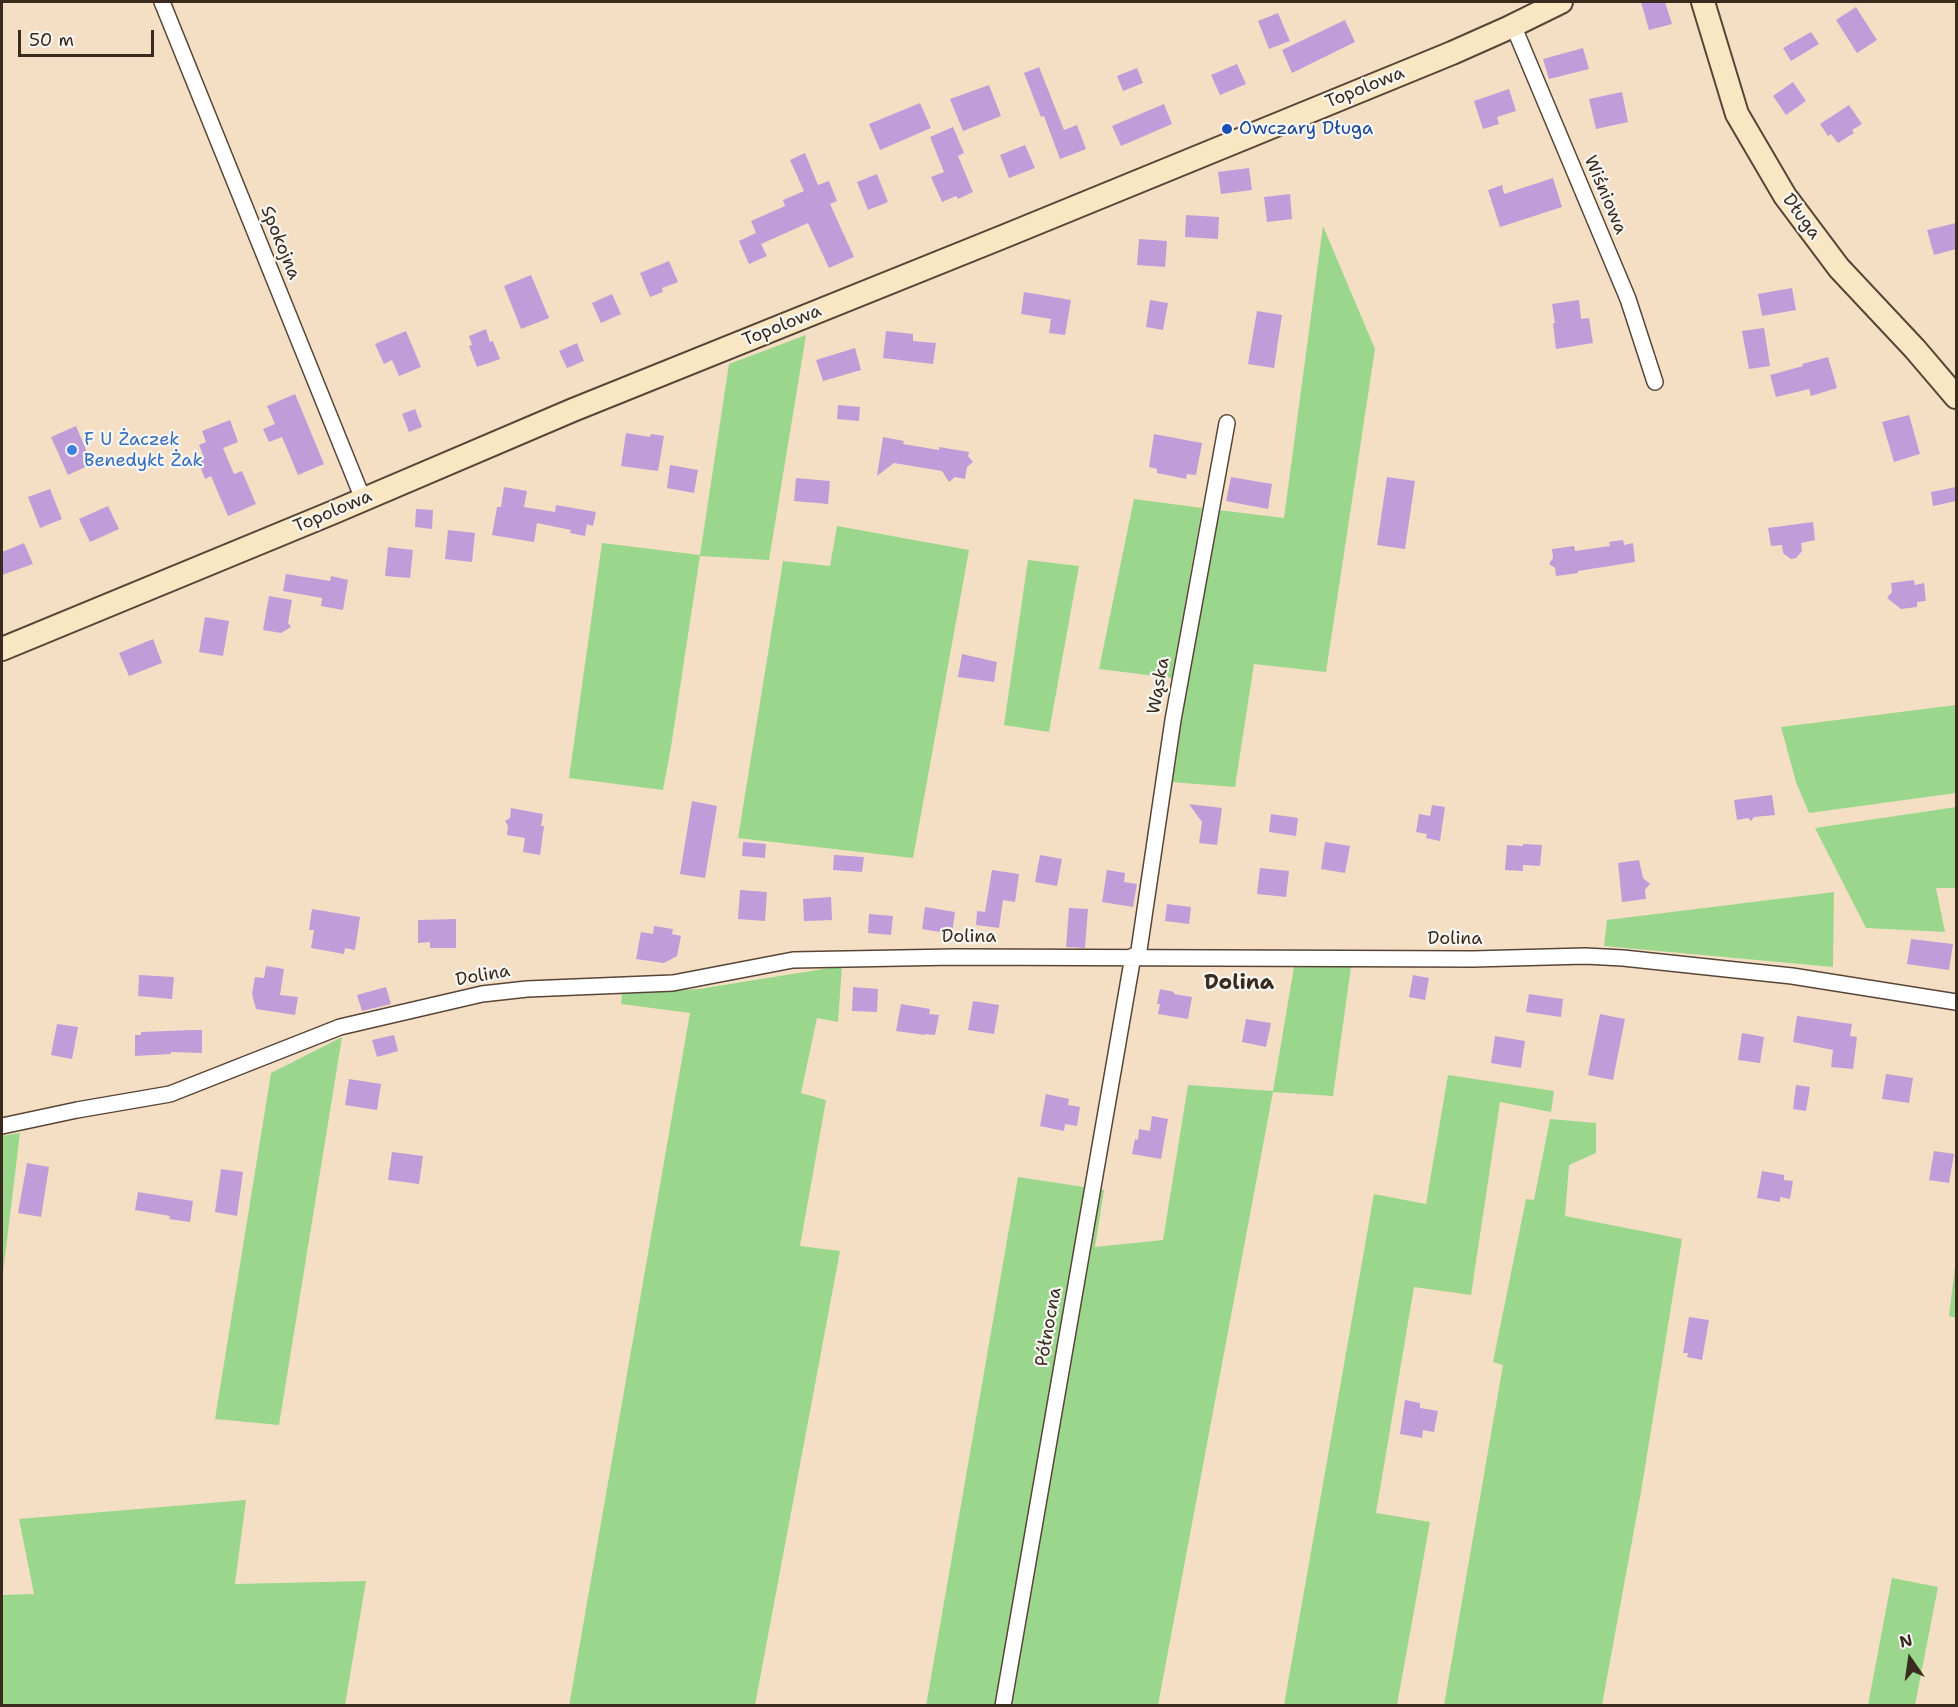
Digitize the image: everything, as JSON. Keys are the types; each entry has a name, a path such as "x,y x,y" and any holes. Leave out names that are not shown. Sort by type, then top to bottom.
{"street":[{"name":"Spokojna","path":"162,2 363,499"},
{"name":"Topolowa","path":"2,649 573,410 1452,53 1561,2"},
{"name":"Długa","path":"1703,2 1737,114 1785,196 1839,268 1915,349 1956,397"},
{"name":"Wiśniowa","path":"1513,25 1628,299 1655,382"},
{"name":"Wąska","path":"1136,956 1173,720 1227,423"},
{"name":"Dolina","path":"2,1126 170,1094 340,1027 482,994 527,989 673,983 793,960 1136,956 1473,959 1585,956 1792,976 1956,1002"},
{"name":"Północna","path":"1003,1706 1136,956"}],"green space":[{"path":"1323,226 1375,349 1326,672 1254,664 1235,787 1171,782 1218,510 1284,518"},
{"path":"806,335 769,560 700,556 663,790 569,778 602,543 700,555 729,364"},
{"path":"1134,499 1202,508 1172,678 1099,669"},
{"path":"837,526 969,550 913,858 738,838 783,561 830,566"},
{"path":"1028,560 1079,566 1049,732 1004,725"},
{"path":"1956,705 1956,793 1809,813 1796,782 1781,727"},
{"path":"1956,807 1956,888 1936,888 1945,932 1866,928 1815,828"},
{"path":"1834,892 1833,967 1604,946 1607,920"},
{"path":"842,966 838,1022 817,1018 801,1093 826,1100 800,1246 840,1251 755,1705 569,1706 690,1013 621,1004 622,993 699,989"},
{"path":"1294,967 1351,967 1333,1096 1273,1092 1158,1705 926,1706 1018,1177 1104,1190 1095,1247 1163,1240 1188,1085 1273,1091"},
{"path":"342,1037 279,1425 215,1419 271,1073"},
{"path":"1448,1075 1554,1091 1551,1112 1500,1102 1471,1295 1414,1287 1376,1513 1430,1522 1397,1705 1284,1705 1374,1194 1426,1204"},
{"path":"1550,1119 1596,1123 1596,1153 1569,1165 1565,1216 1682,1239 1641,1492 1602,1705 1444,1705 1503,1365 1493,1362 1526,1199 1534,1200"},
{"path":"20,1133 2,1281 2,1136"},
{"path":"1956,1258 1956,1318 1949,1316"},
{"path":"246,1500 235,1584 366,1581 345,1705 2,1705 2,1595 34,1594 19,1519"},
{"path":"1892,1578 1938,1587 1915,1705 1868,1705"}],"building":[{"path":"1641,2 1665,2 1672,24 1649,30"},
{"path":"1856,7 1877,40 1857,53 1836,20"},
{"path":"1278,13 1290,41 1269,49 1258,21"},
{"path":"1345,20 1355,42 1292,73 1282,50"},
{"path":"1811,32 1819,44 1791,61 1783,48"},
{"path":"1583,48 1589,69 1549,79 1543,59"},
{"path":"1237,64 1246,84 1220,95 1211,75"},
{"path":"1039,67 1064,130 1077,125 1086,149 1060,159 1044,116 1041,117 1024,73"},
{"path":"1137,68 1143,83 1123,91 1117,76"},
{"path":"1793,82 1806,101 1786,115 1773,96"},
{"path":"989,85 1001,116 963,131 950,99"},
{"path":"1509,89 1516,111 1497,117 1499,124 1483,129 1474,101"},
{"path":"1622,92 1628,122 1596,129 1589,99"},
{"path":"920,103 931,128 880,150 869,124"},
{"path":"1164,104 1172,124 1121,146 1112,126"},
{"path":"1849,105 1862,124 1852,130 1854,133 1838,143 1831,134 1828,136 1820,124"},
{"path":"953,127 964,153 958,156 973,192 958,199 956,196 942,202 931,177 944,172 930,137"},
{"path":"1025,145 1035,168 1009,178 1000,155"},
{"path":"805,153 818,185 829,181 837,201 830,204 854,257 829,268 808,223 761,244 767,256 749,264 739,241 756,233 751,221 785,206 783,200 804,191 790,160"},
{"path":"1249,168 1252,190 1221,194 1218,172"},
{"path":"877,174 888,202 868,210 857,182"},
{"path":"1553,178 1562,207 1500,227 1488,190 1502,185 1504,194"},
{"path":"1290,194 1292,219 1267,222 1264,197"},
{"path":"1186,215 1219,217 1218,239 1185,237"},
{"path":"1956,223 1956,249 1934,255 1927,230"},
{"path":"1139,239 1167,241 1165,267 1137,265"},
{"path":"669,261 678,282 662,288 663,292 650,297 640,273"},
{"path":"531,275 549,318 521,329 504,286"},
{"path":"1792,288 1796,310 1762,316 1758,294"},
{"path":"1024,292 1071,300 1065,335 1049,333 1051,319 1021,314"},
{"path":"612,294 621,314 601,323 592,303"},
{"path":"1150,300 1168,303 1163,330 1146,327"},
{"path":"1579,300 1581,319 1589,318 1593,343 1556,349 1552,304"},
{"path":"1257,311 1282,315 1274,368 1248,364"},
{"path":"1764,328 1770,366 1749,369 1742,331"},
{"path":"486,329 490,342 493,341 500,359 477,367 469,346 472,345 469,336"},
{"path":"406,331 421,367 399,376 392,360 384,364 375,344"},
{"path":"886,331 913,334 913,341 936,343 933,364 883,358"},
{"path":"577,343 584,361 567,368 559,351"},
{"path":"855,348 861,370 823,381 816,360"},
{"path":"1828,357 1837,388 1811,396 1809,389 1776,397 1770,375"},
{"path":"295,394 324,464 298,475 282,437 269,442 263,429 275,424 267,406"},
{"path":"838,405 860,407 859,421 837,419"},
{"path":"415,409 422,427 409,432 402,414"},
{"path":"1909,415 1920,454 1894,462 1882,422"},
{"path":"230,420 238,442 223,448 234,474 242,471 256,504 228,516 211,476 205,479 197,458 203,455 199,445 206,442 202,431"},
{"name":"F U Żaczek Benedykt Żak","path":"76,426 92,464 68,475 51,437"},
{"path":"626,433 650,437 651,434 664,436 658,471 621,466"},
{"path":"1154,434 1202,443 1196,475 1187,474 1186,479 1157,473 1157,469 1149,467"},
{"path":"883,437 904,441 903,444 969,452 968,456 973,462 967,467 965,479 955,477 949,482 942,471 894,463 877,476"},
{"path":"670,465 698,470 694,493 667,488"},
{"path":"1231,477 1272,484 1268,509 1226,501"},
{"path":"1387,477 1415,481 1405,549 1377,545"},
{"path":"796,478 830,481 828,504 794,501"},
{"path":"504,487 527,491 524,507 555,512 556,505 596,512 593,526 587,524 585,536 570,533 571,530 537,523 534,542 492,535 497,507 501,507"},
{"path":"1956,487 1956,501 1933,506 1931,492"},
{"path":"50,489 62,519 40,528 28,497"},
{"path":"108,506 119,529 90,542 79,519"},
{"path":"416,509 433,510 432,529 415,527"},
{"path":"1813,522 1815,540 1801,543 1802,551 1796,558 1791,559 1783,553 1782,545 1771,546 1768,528"},
{"path":"448,530 475,533 472,562 445,559"},
{"path":"1623,540 1624,545 1633,543 1635,562 1556,576 1555,568 1549,564 1553,558 1552,549 1574,546 1575,551 1610,546 1609,542"},
{"path":"24,543 33,564 2,575 2,552"},
{"path":"388,547 413,550 410,578 385,576"},
{"path":"286,574 330,581 331,576 348,580 343,610 321,606 322,598 283,591"},
{"path":"1914,580 1915,585 1924,583 1926,601 1917,602 1917,607 1901,609 1887,598 1892,592 1891,583"},
{"path":"269,596 292,600 288,623 291,627 281,633 263,630"},
{"path":"205,617 229,621 223,656 199,652"},
{"path":"153,639 162,663 129,676 119,653"},
{"path":"962,654 997,662 994,682 958,677"},
{"path":"1772,795 1775,815 1754,817 1751,821 1748,818 1737,820 1734,800"},
{"path":"692,801 717,806 705,878 680,874"},
{"path":"1189,804 1222,808 1217,845 1199,843 1202,822"},
{"path":"1432,805 1445,807 1440,841 1426,838 1427,834 1416,832 1419,814 1430,816"},
{"path":"511,808 543,814 541,826 544,826 540,855 523,852 525,838 507,835 508,826 505,821 510,818"},
{"path":"1271,814 1298,818 1296,836 1269,832"},
{"path":"743,842 766,844 765,858 742,856"},
{"path":"1325,842 1350,846 1345,873 1321,869"},
{"path":"1523,844 1542,845 1540,866 1523,865 1523,871 1505,870 1507,845 1523,846"},
{"path":"834,855 864,857 862,872 833,870"},
{"path":"1040,855 1062,859 1057,886 1035,882"},
{"path":"1639,860 1643,878 1650,884 1645,890 1646,899 1622,902 1618,863"},
{"path":"1260,868 1289,871 1286,897 1257,894"},
{"path":"992,870 1019,874 1015,902 1003,900 999,928 976,925 977,911 985,912"},
{"path":"1107,870 1125,873 1124,882 1137,884 1133,907 1102,902"},
{"path":"740,890 767,892 765,921 738,919"},
{"path":"831,897 832,920 804,921 803,899"},
{"path":"1167,904 1191,907 1189,924 1165,921"},
{"path":"925,907 955,912 952,934 922,929"},
{"path":"1069,908 1088,909 1085,948 1066,947"},
{"path":"312,909 360,917 355,950 345,948 344,954 311,948 314,930 309,930"},
{"path":"869,914 893,916 891,935 868,933"},
{"path":"456,919 456,948 430,948 430,942 418,943 418,920"},
{"path":"654,926 673,929 672,934 681,936 677,956 664,963 636,959 641,932 653,934"},
{"path":"1911,939 1953,944 1949,970 1907,964"},
{"path":"266,966 284,969 280,995 298,997 295,1015 256,1009 252,994 255,977 264,978"},
{"path":"139,975 174,977 172,999 138,996"},
{"path":"1413,975 1429,978 1425,1000 1409,997"},
{"path":"386,987 391,1004 362,1011 357,995"},
{"path":"853,987 878,989 877,1012 852,1011"},
{"path":"1160,989 1192,997 1188,1019 1158,1014"},
{"path":"1529,994 1563,999 1561,1017 1526,1012"},
{"path":"973,1001 999,1005 994,1034 968,1030"},
{"path":"901,1004 930,1009 929,1014 939,1015 935,1035 896,1031"},
{"path":"1600,1014 1625,1019 1613,1080 1588,1075"},
{"path":"1797,1016 1852,1024 1850,1036 1857,1037 1853,1069 1831,1067 1833,1050 1793,1042"},
{"path":"1246,1019 1271,1023 1266,1047 1242,1042"},
{"path":"57,1024 78,1027 72,1059 51,1055"},
{"path":"202,1030 202,1053 171,1052 171,1054 135,1056 135,1035 141,1035 141,1032"},
{"path":"1742,1033 1764,1037 1760,1063 1738,1060"},
{"path":"394,1035 398,1051 377,1057 372,1040"},
{"path":"1495,1036 1525,1041 1521,1068 1491,1063"},
{"path":"1886,1074 1913,1078 1909,1103 1882,1099"},
{"path":"349,1079 381,1084 377,1110 345,1105"},
{"path":"1796,1085 1810,1087 1806,1111 1793,1109"},
{"path":"1046,1094 1069,1099 1068,1105 1080,1107 1077,1126 1065,1124 1064,1131 1040,1126"},
{"path":"1152,1116 1168,1119 1161,1159 1132,1154 1135,1139 1138,1140 1139,1129 1150,1131"},
{"path":"1934,1151 1954,1154 1949,1183 1929,1180"},
{"path":"392,1152 423,1156 419,1184 388,1180"},
{"path":"27,1163 49,1167 41,1217 18,1213"},
{"path":"221,1169 243,1172 237,1216 215,1212"},
{"path":"1762,1171 1784,1175 1784,1180 1793,1181 1790,1199 1780,1197 1780,1202 1757,1198"},
{"path":"138,1192 193,1201 190,1222 135,1210"},
{"path":"1689,1317 1709,1320 1702,1360 1687,1357 1688,1353 1683,1353"},
{"path":"1405,1400 1420,1403 1420,1408 1438,1411 1434,1432 1423,1430 1422,1438 1400,1434"}],"place":[{"name":"Owczary Długa","path":"1227,129"},
{"name":"F U Żaczek Benedykt Żak","path":"72,450"}],"district":[{"name":"Dolina","path":"1239,984"}]}
